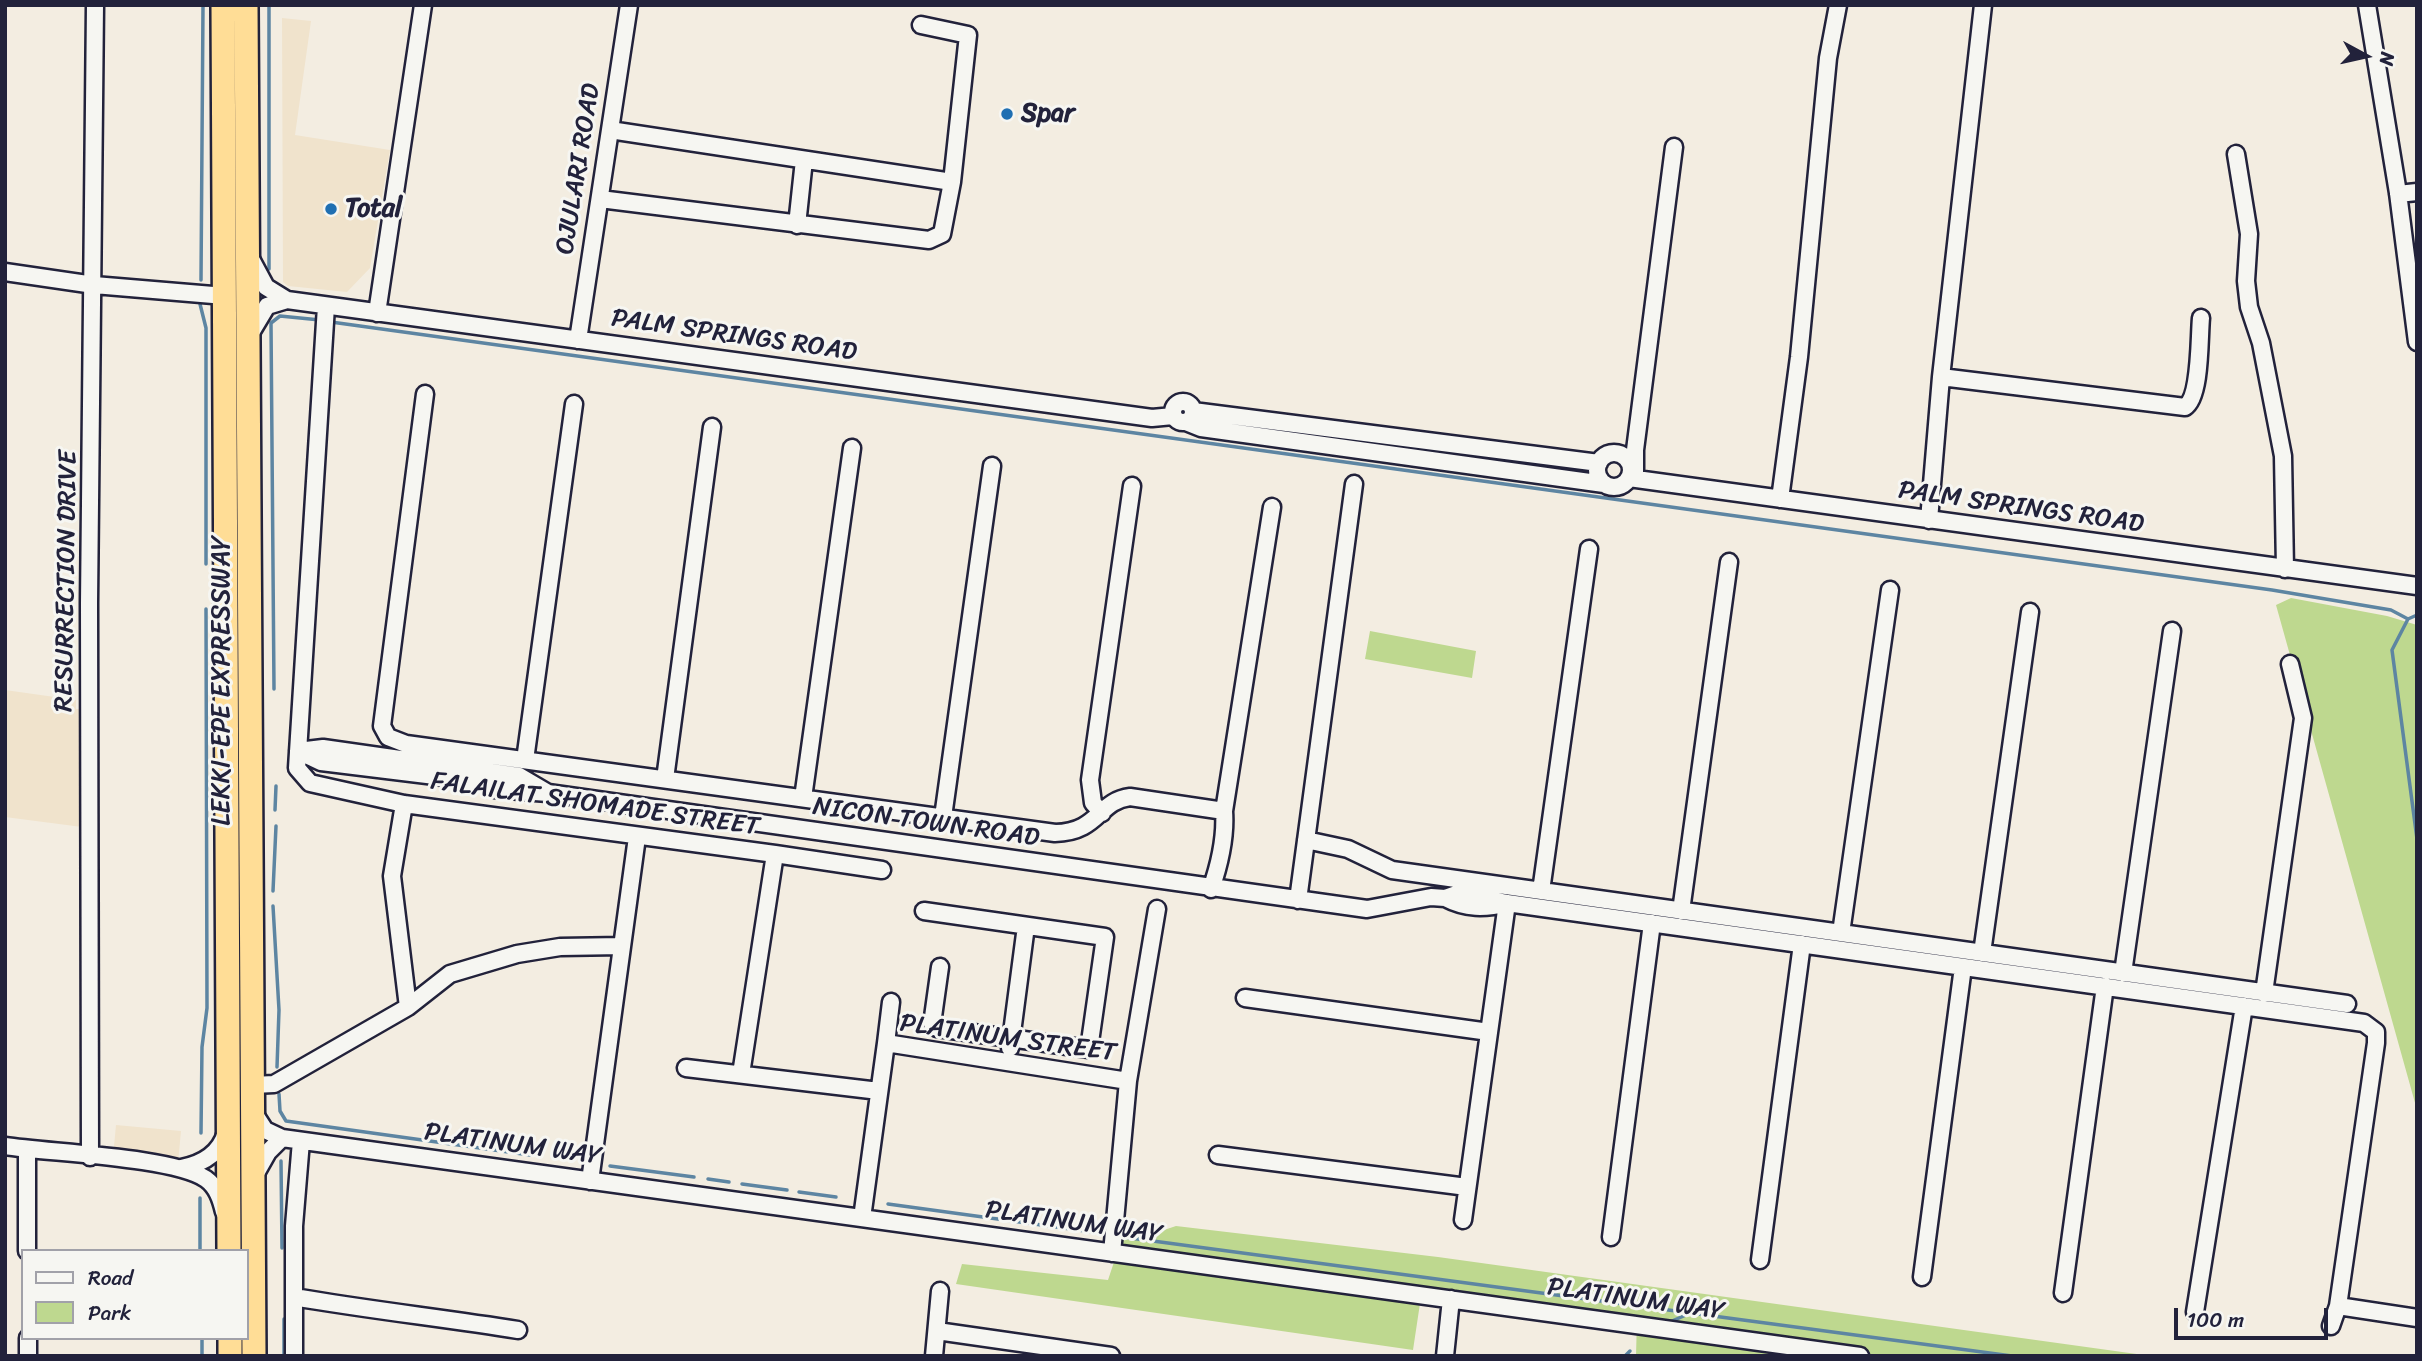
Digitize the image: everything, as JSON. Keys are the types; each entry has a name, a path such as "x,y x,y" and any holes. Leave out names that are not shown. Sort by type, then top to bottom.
{"highway":[{"name":"LEKKI-EPE EXPRESSWAY","path":"223,5 229,1246"},
{"name":"LEKKI-EPE EXPRESSWAY","path":"246,5 254,1356"}],"street":[{"name":"RESURRECTION DRIVE","path":"90,1157 89,603 95,5"},
{"path":"377,313 423,5"},
{"name":"OJULARI ROAD","path":"578,340 629,5"},
{"path":"1780,499 1799,357 1828,58 1838,5"},
{"path":"1929,520 1941,377 1983,5"},
{"path":"2367,5 2398,194 2409,218 2417,342"},
{"path":"600,199 797,225 938,239 942,234 952,182 968,35 921,25"},
{"path":"610,130 952,182"},
{"path":"1184,416 1201,428 1621,486 1632,478 1674,147"},
{"path":"2236,154 2249,234 2246,281 2249,306 2263,355 2283,456 2285,569"},
{"path":"797,225 804,160"},
{"path":"2398,194 2417,192"},
{"path":"246,248 266,287 287,300"},
{"path":"5,272 94,285 225,296"},
{"path":"247,350 259,314 267,306 287,300"},
{"name":"PALM SPRINGS ROAD","path":"287,300 326,315 377,313 1152,418 1184,416"},
{"path":"298,751 326,315"},
{"path":"1941,377 2185,407 2193,396 2196,381 2201,318"},
{"path":"425,394 382,726 388,737 407,744 1065,833 1084,827 1120,798 1130,797 1224,811"},
{"path":"525,760 574,404"},
{"path":"1184,416 1599,463"},
{"path":"665,779 712,427"},
{"path":"803,798 852,448"},
{"path":"1604,484 1598,474 1599,463 1606,456 1621,455 1631,467 1632,478"},
{"path":"943,817 992,466"},
{"name":"PALM SPRINGS ROAD","path":"1632,478 2285,569 2413,582"},
{"path":"1298,900 1354,484"},
{"path":"1102,813 1093,803 1090,780 1132,486"},
{"path":"1211,889 1216,823 1224,811 1272,507"},
{"path":"1541,891 1589,549"},
{"path":"1681,911 1728,562"},
{"path":"1841,933 1890,590"},
{"path":"1982,953 2030,611"},
{"path":"2123,973 2172,631"},
{"path":"2264,993 2303,718 2291,664"},
{"name":"NICON TOWN ROAD","path":"298,751 321,762 484,777 494,789 518,784 548,793 1211,889 1367,909 1432,897 1445,898 1459,893 1507,903 2364,1023 2376,1032 2338,1306"},
{"name":"FALAILAT SHOMADE STREET","path":"298,751 297,768 310,783 404,804 775,854 741,1074"},
{"path":"404,804 392,876 408,1007"},
{"path":"590,1181 637,837"},
{"path":"1306,840 1349,849 1392,870 2347,1004"},
{"path":"775,854 882,870"},
{"path":"1462,1220 1507,903"},
{"path":"1112,1252 1128,1081 1157,909"},
{"path":"924,911 1105,937 1089,1049 937,1028 932,1024 940,967"},
{"path":"1611,1237 1652,923"},
{"path":"1009,1061 1026,926"},
{"path":"1760,1260 1802,944"},
{"path":"253,1085 274,1084 408,1007 450,974 517,954 560,947 622,946"},
{"path":"1922,1277 1963,967"},
{"path":"2063,1293 2105,986"},
{"path":"1245,998 1489,1032"},
{"path":"886,1043 891,1002"},
{"path":"2195,1312 2244,1006"},
{"name":"PLATINUM STREET","path":"862,1218 886,1043 1128,1081"},
{"path":"686,1068 879,1091"},
{"path":"253,1112 265,1130 282,1138 259,1165 254,1182"},
{"path":"181,1168 198,1164 213,1155 224,1141 230,1116"},
{"name":"PLATINUM WAY","path":"282,1138 1451,1299 1772,1350 1860,1356"},
{"path":"295,1356 295,1204 301,1141"},
{"path":"5,1146 181,1168 209,1181 217,1190 229,1246"},
{"path":"27,1150 27,1249"},
{"path":"1218,1155 1467,1187"},
{"path":"934,1356 940,1291"},
{"path":"294,1297 400,1315 427,1315 518,1330"},
{"path":"1446,1356 1451,1299"},
{"path":"2331,1326 2338,1306 2417,1318"},
{"path":"937,1331 1111,1356"}],"shaded area":[{"name":"Total","path":"282,18 311,21 295,135 390,150 370,268 347,292 288,286 283,282"},
{"path":"5,690 76,700 76,709 83,709 82,827 5,817"},
{"path":"116,1125 181,1131 178,1163 113,1157"}],"green space":[{"path":"2291,598 2387,616 2417,625 2417,1110 2276,605"},
{"path":"1370,631 1476,651 1472,678 1365,659"},
{"path":"1127,1223 1158,1232 1176,1226 1438,1257 2151,1356 1636,1356 1637,1318 1422,1290 1413,1350 956,1284 962,1264 1108,1280"}],"waterway":[{"path":"269,5 269,269"},
{"path":"201,280 203,6"},
{"path":"200,304 206,328 206,564"},
{"path":"274,689 271,323 280,316 320,320"},
{"path":"331,322 2272,590 2391,610 2408,619 2417,615"},
{"path":"201,1133 202,1047 207,1008 206,609"},
{"path":"2408,619 2392,650 2417,839"},
{"path":"275,810 276,786"},
{"path":"273,891 276,826"},
{"path":"273,906 279,1010 277,1067"},
{"path":"279,1094 280,1111 286,1121 530,1155"},
{"path":"281,1161 282,1248"},
{"path":"610,1166 694,1177"},
{"path":"708,1179 729,1182"},
{"path":"742,1184 787,1190"},
{"path":"799,1192 836,1197"},
{"path":"200,1198 200,1249"},
{"path":"888,1204 1100,1233"},
{"path":"1123,1237 2012,1356"},
{"path":"1672,1321 1686,1315"},
{"path":"284,1319 284,1356"},
{"path":"202,1340 202,1356"},
{"path":"1625,1356 1630,1351"}],"place":[{"name":"Spar","path":"1007,114"},
{"name":"Total","path":"331,209"}]}
